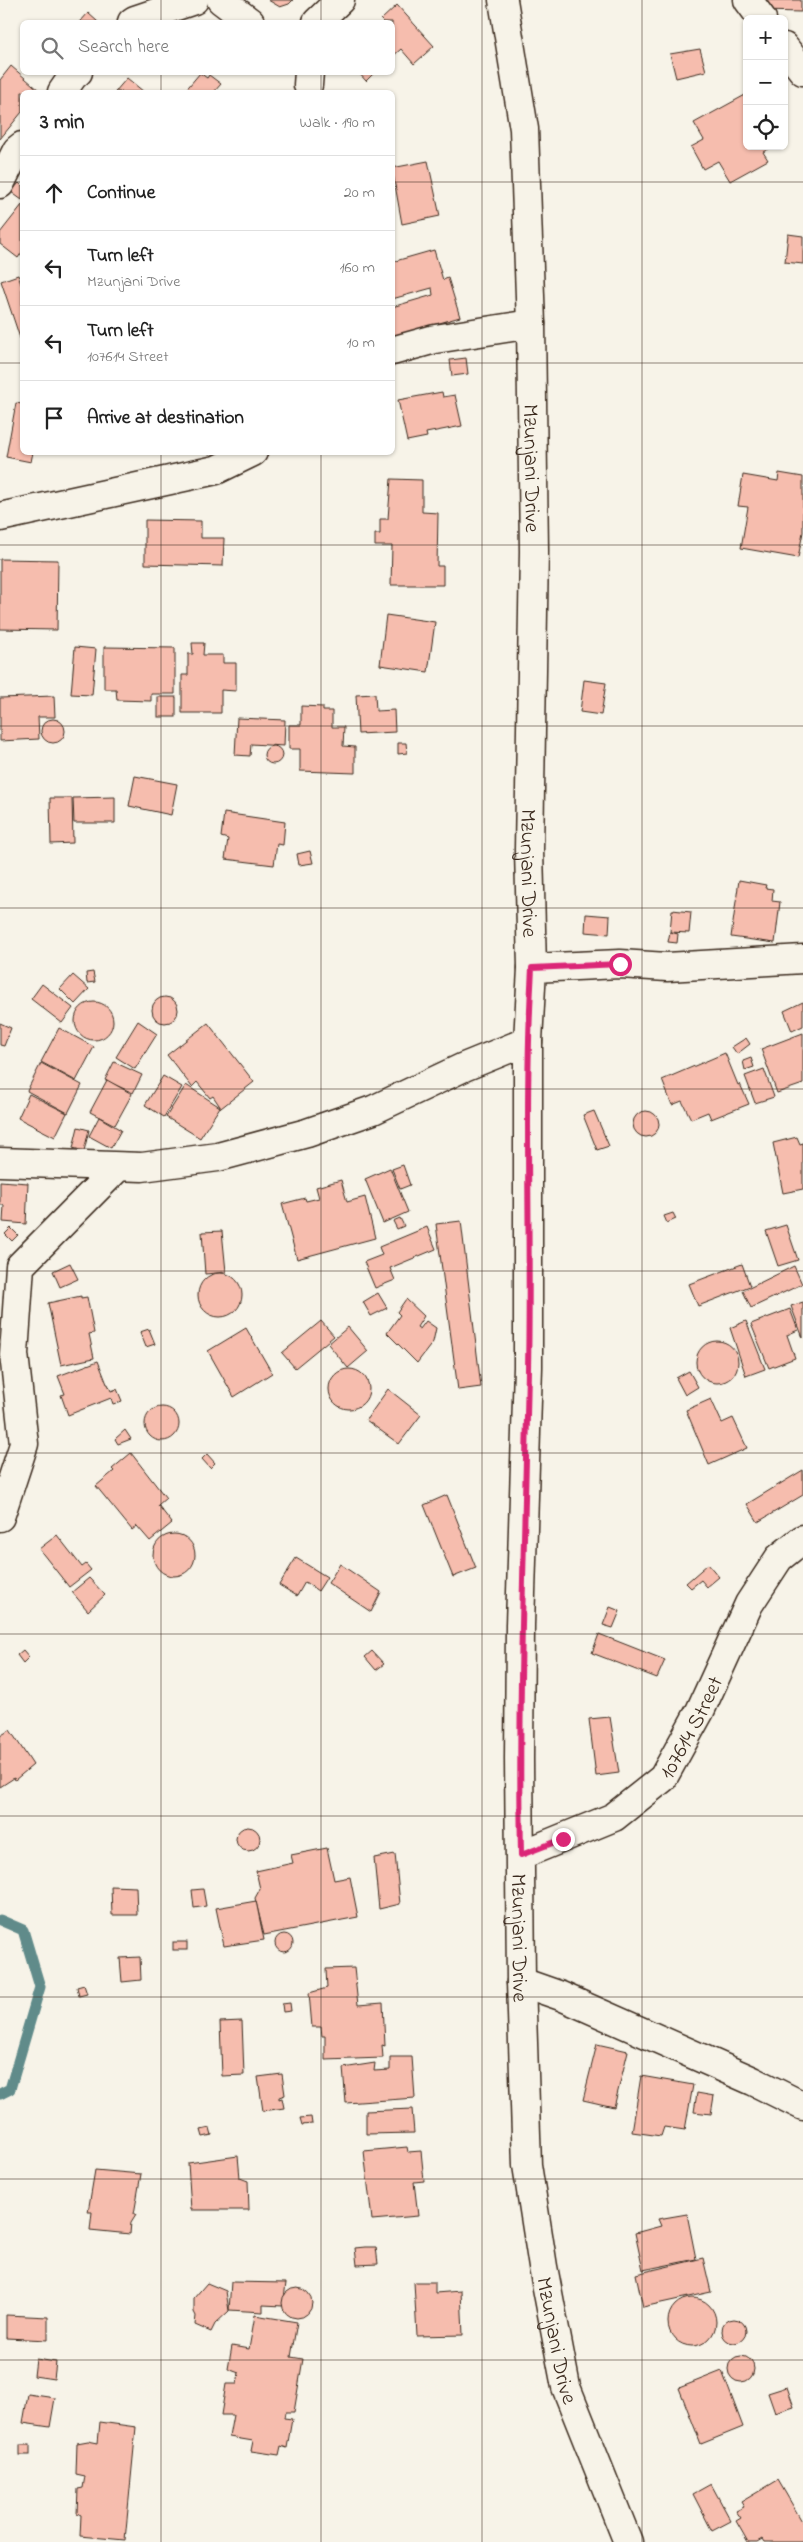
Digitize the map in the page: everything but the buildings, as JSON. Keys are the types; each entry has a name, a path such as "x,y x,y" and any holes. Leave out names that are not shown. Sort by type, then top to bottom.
{"street":[{"path":"135,20 194,0"},
{"path":"221,0 247,20"},
{"path":"319,20 340,0"},
{"name":"Mzunjani Drive","path":"503,0 524,129 531,324 534,551 529,850 532,968 528,1041 528,1367 520,1625 521,1982 527,2165 546,2285 566,2387 628,2542"},
{"path":"748,0 759,15"},
{"path":"788,52 803,71"},
{"path":"63,90 74,75"},
{"path":"0,184 20,148"},
{"path":"395,350 435,339 531,324"},
{"path":"0,517 216,470 247,455"},
{"path":"532,968 620,964 667,967 803,959"},
{"path":"0,1162 142,1167 218,1157 307,1134 373,1110 464,1067 528,1041"},
{"path":"0,1517 24,1444 14,1354 20,1266 118,1167"},
{"name":"107614 Street","path":"521,1855 614,1817 664,1778 700,1711 749,1604 779,1558 803,1539"},
{"path":"521,1982 561,1996 752,2081 803,2106"}],"waterway":[{"path":"0,1920 23,1930 40,1987 10,2089 0,2094"}],"route":[{"path":"563,1839 521,1855 519,1760 520,1625 528,1367 528,1041 532,968 620,964"}]}
